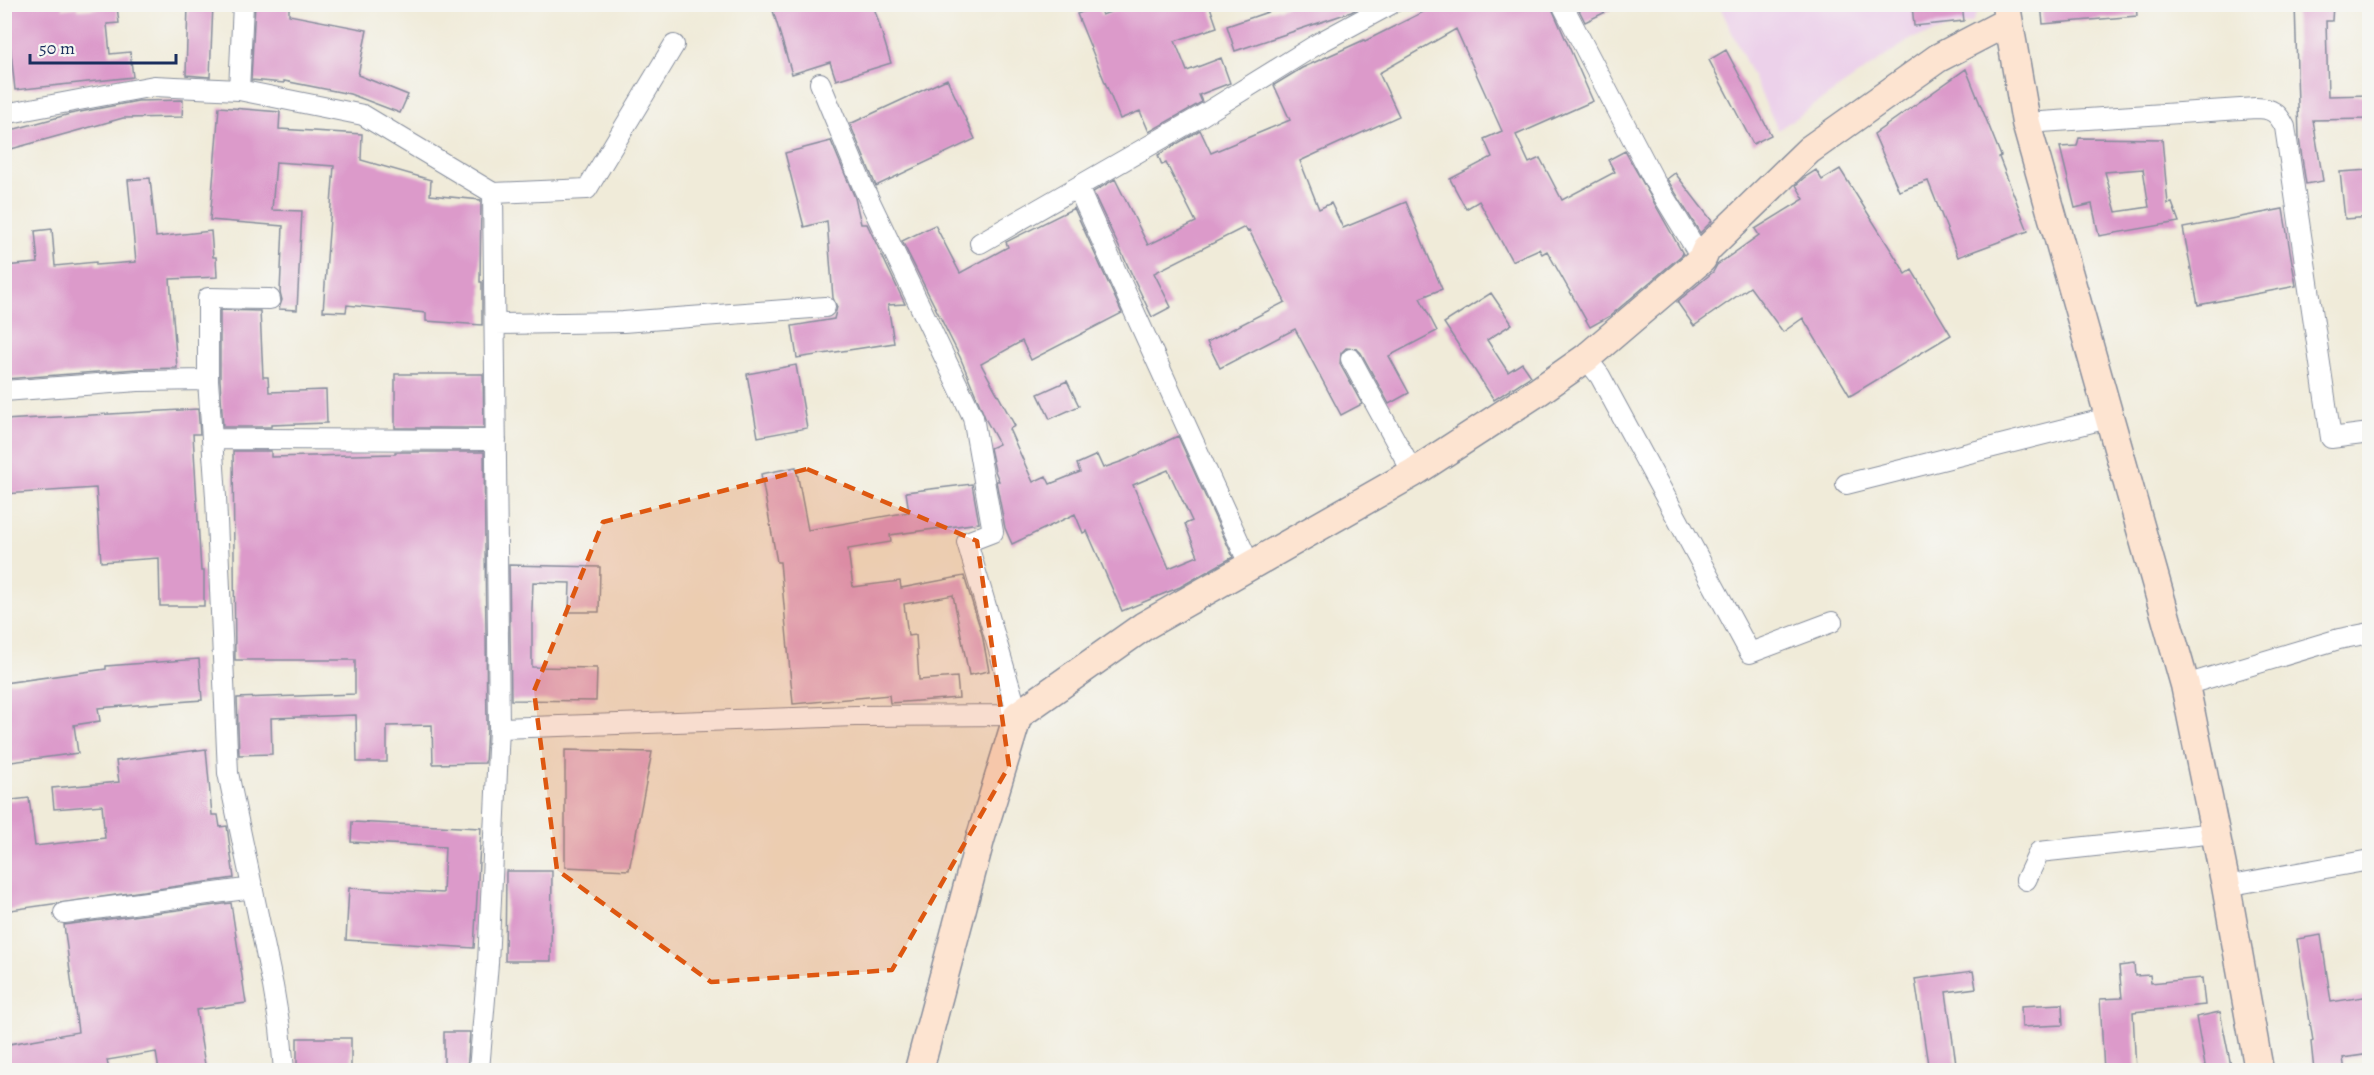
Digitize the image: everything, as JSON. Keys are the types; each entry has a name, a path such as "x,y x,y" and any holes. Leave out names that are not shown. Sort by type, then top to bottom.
{"street":[{"path":"239,90 243,4"},
{"path":"980,243 1078,188 1320,43 1391,4"},
{"path":"1562,4 1655,182 1702,259"},
{"path":"499,728 855,716 1018,715 1143,626 1413,473 1586,358 1702,259 1706,250 1809,150 1938,58 2006,13 2026,123 2185,685 2226,886 2259,1071"},
{"path":"4,114 154,86 239,90 363,115 493,193 587,189 674,45"},
{"path":"820,83 864,189 973,417 993,532 967,542 1018,715 980,840 919,1071"},
{"path":"2026,123 2256,108 2274,111 2285,127 2331,438 2370,434"},
{"path":"1078,188 1250,566"},
{"path":"479,1071 488,963 499,728 493,193"},
{"path":"270,299 208,298 208,380 216,497 220,630 228,772 280,1028 284,1071"},
{"path":"495,324 623,322 825,307"},
{"path":"1586,358 1600,376 1750,653 1832,622"},
{"path":"1352,359 1413,473"},
{"path":"4,391 138,381 208,380"},
{"path":"1846,484 2108,418"},
{"path":"212,439 496,440"},
{"path":"2185,685 2339,639 2370,633"},
{"path":"2026,880 2038,852 2215,833"},
{"path":"2226,886 2370,860"},
{"path":"64,913 253,888"}],"highlighted area":[{"path":"807,469 977,541 1009,766 892,970 711,982 557,870 534,691 603,522"}],"shaded area":[{"path":"1979,4 1979,9 1972,22 1911,39 1778,130 1719,5"}],"building":[{"path":"10,4 63,4 63,9 78,7 78,10 117,7 119,23 107,24 110,54 130,52 133,77 15,90 7,15 10,15"},
{"path":"188,4 213,4 210,77 186,75"},
{"path":"255,4 289,4 289,15 367,30 358,75 408,95 400,113 350,94 284,81 284,83 251,80"},
{"path":"771,4 873,4 891,63 836,80 830,62 792,74"},
{"path":"1132,4 1209,4 1217,27 1175,41 1187,71 1221,58 1230,83 1199,95 1202,102 1149,132 1140,111 1120,119 1077,14 1098,6 1102,15"},
{"path":"1291,4 1364,5 1351,12 1235,51 1227,26"},
{"path":"1439,4 1550,4 1593,101 1516,135 1529,163 1540,158 1562,200 1615,172 1608,160 1625,151 1683,254 1610,316 1590,327 1547,251 1542,254 1539,249 1512,261 1479,201 1466,209 1450,179 1492,157 1484,139 1502,131 1456,29 1379,73 1399,116 1300,161 1319,209 1331,203 1343,228 1406,202 1442,289 1420,298 1437,331 1389,356 1409,393 1389,404 1361,353 1357,349 1346,348 1341,353 1340,364 1362,404 1341,415 1295,329 1220,368 1207,342 1285,302 1249,230 1247,231 1245,227 1154,273 1171,307 1152,317 1093,192 1115,179 1148,245 1196,222 1166,163 1162,165 1158,155 1200,130 1211,153 1290,120 1274,85 1302,68 1365,41"},
{"path":"1576,4 1622,4 1585,22"},
{"path":"1912,4 1962,4 1964,21 1914,26"},
{"path":"2041,4 2136,4 2137,16 2043,24"},
{"path":"2295,4 2333,4 2332,21 2326,21 2328,96 2370,95 2370,119 2313,120 2323,181 2306,184 2299,138"},
{"path":"1726,50 1771,135 1753,144 1709,60"},
{"path":"1966,69 2028,231 1958,257 1928,181 1899,191 1874,134"},
{"path":"947,79 975,139 876,186 850,124"},
{"path":"183,100 182,117 123,118 4,151 4,132 70,114 138,101"},
{"path":"219,107 280,112 279,129 362,134 361,160 431,180 430,195 481,200 482,325 426,321 426,313 347,305 346,312 323,311 334,166 276,162 272,210 302,211 297,310 279,309 282,300 280,292 283,226 210,220"},
{"path":"2079,138 2162,139 2168,204 2172,203 2179,222 2099,236 2092,204 2075,208 2060,147 2077,146","holes":["2143,169 2149,207 2116,212 2105,172"]},
{"path":"831,141 855,198 861,224 867,224 905,304 888,305 894,343 797,358 792,326 834,319 837,307 833,298 827,221 804,227 785,153"},
{"path":"1840,169 1906,274 1912,270 1951,335 1850,396 1803,318 1783,332 1750,287 1694,326 1677,302 1713,272 1717,265 1759,235 1755,229 1804,199 1796,185 1805,177 1816,170 1822,180"},
{"path":"2370,170 2370,217 2345,219 2340,172"},
{"path":"1675,173 1712,221 1700,233 1667,179"},
{"path":"150,178 156,237 211,231 213,257 216,257 217,277 170,279 177,368 4,379 4,266 38,263 35,231 52,229 55,266 96,262 96,265 136,262 128,180"},
{"path":"1074,208 1122,313 1031,360 1022,341 981,364 1015,426 1009,429 1033,482 1046,476 1050,484 1080,472 1077,464 1097,455 1103,468 1178,436 1233,557 1180,587 1122,611 1087,531 1083,533 1075,514 1012,544 1005,528 996,481 999,481 990,448 999,444 986,420 960,357 902,241 935,225 960,273 1008,247 1006,242","holes":["1168,470 1192,521 1185,524 1198,556 1169,568 1133,485"]},
{"path":"2283,209 2296,286 2198,305 2183,228"},
{"path":"1491,293 1512,324 1487,340 1508,372 1522,363 1531,376 1494,400 1444,323"},
{"path":"220,310 260,311 263,377 268,377 269,392 326,390 327,423 271,425 271,427 223,427"},
{"path":"796,365 807,428 758,437 747,374"},
{"path":"395,374 483,374 484,428 395,428"},
{"path":"1067,381 1079,406 1050,419 1038,394"},
{"path":"198,409 200,434 193,434 201,571 204,571 204,606 160,606 159,558 101,562 96,488 4,494 4,420"},
{"path":"233,451 271,451 271,457 395,454 395,452 484,452 487,728 485,763 433,764 432,725 387,726 387,762 357,762 356,715 271,718 272,754 239,755 237,698 355,694 355,660 235,660"},
{"path":"796,467 808,530 909,512 906,492 972,484 979,523 890,535 891,542 848,549 853,587 900,581 901,588 964,576 982,634 989,671 969,675 953,595 904,604 908,636 916,635 919,680 957,677 959,698 890,703 889,695 793,704 780,562 777,562 761,474"},
{"path":"509,565 600,567 599,612 569,612 570,583 533,582 532,609 532,667 597,668 596,701 511,700"},
{"path":"199,659 202,700 98,708 100,721 74,725 78,753 4,763 4,683 106,669 106,666"},
{"path":"206,749 212,815 218,815 220,827 227,826 234,878 4,911 4,801 29,798 35,846 105,838 102,805 54,809 52,788 119,782 116,761"},
{"path":"565,750 652,752 629,870 565,867"},
{"path":"352,822 481,828 474,948 346,940 349,888 443,893 445,847 351,842"},
{"path":"506,871 552,871 551,961 505,961"},
{"path":"231,903 246,1003 196,1010 206,1071 159,1071 156,1052 107,1060 109,1071 4,1071 4,1045 78,1032 64,925"},
{"path":"2321,935 2331,1002 2370,996 2370,1054 2343,1058 2345,1071 2314,1071 2311,1042 2313,1041 2297,939"},
{"path":"2134,964 2135,976 2150,975 2151,983 2202,978 2205,1005 2133,1012 2136,1071 2104,1071 2100,999 2122,998 2119,966"},
{"path":"1973,971 1976,988 1946,992 1957,1071 1929,1071 1915,979"},
{"path":"2062,1004 2063,1025 2022,1027 2021,1006"},
{"path":"2220,1012 2231,1066 2206,1071 2196,1017"},
{"path":"444,1032 470,1032 467,1071 444,1071"},
{"path":"297,1038 351,1038 351,1071 297,1071"}]}
